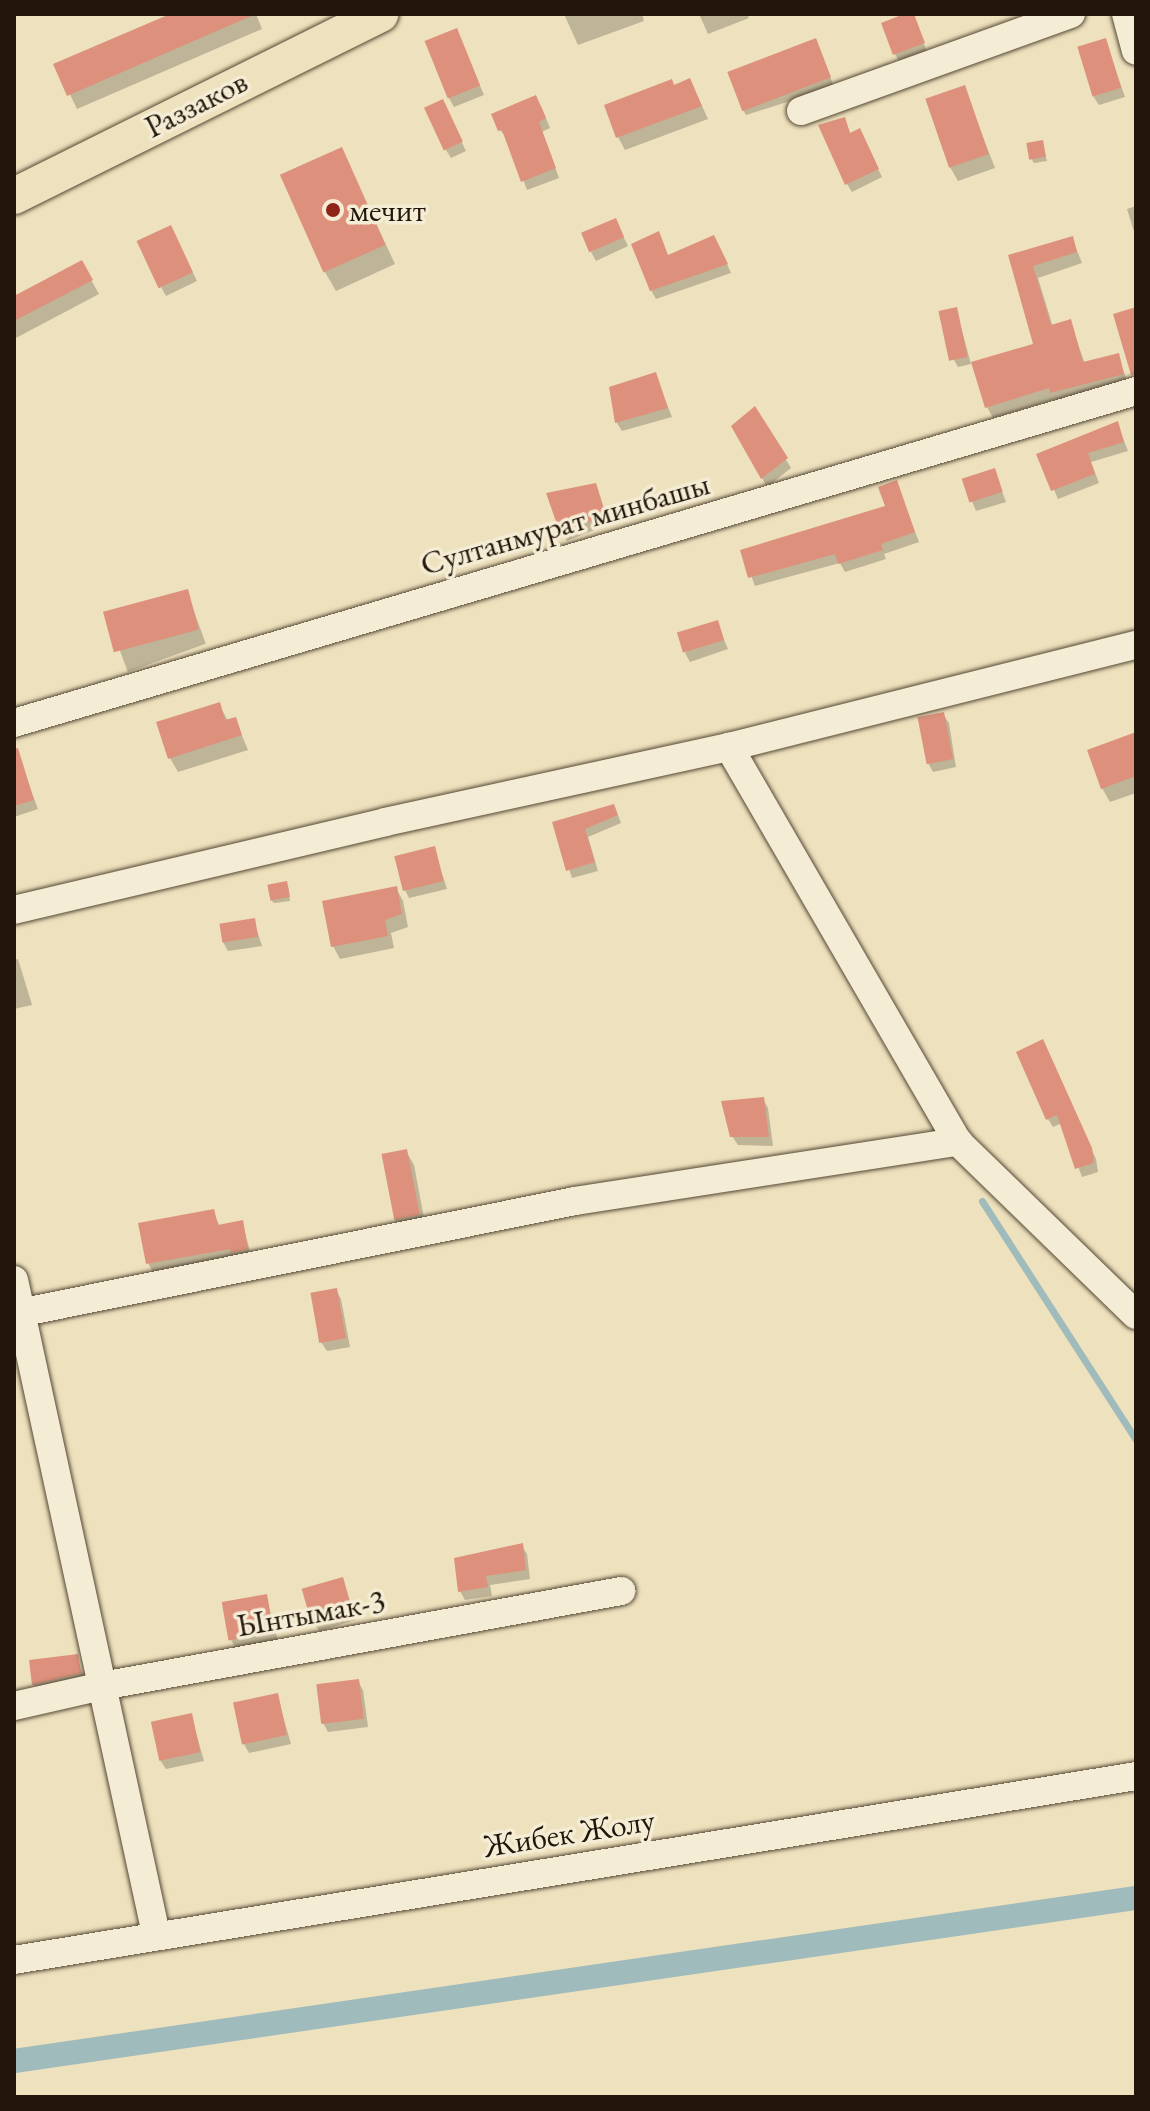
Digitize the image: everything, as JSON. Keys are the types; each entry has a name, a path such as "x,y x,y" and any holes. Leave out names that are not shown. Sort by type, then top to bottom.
{"main road":[{"name":"Раззаков","path":"14,196 380,14"}],"street":[{"path":"801,111 1071,14"},
{"path":"1126,14 1136,51"},
{"name":"Султанмурат минбашы","path":"14,723 1136,391"},
{"path":"14,910 385,822 729,747 1136,645"},
{"path":"729,747 958,1142 1136,1315"},
{"path":"17,1313 575,1201 958,1142"},
{"path":"14,1280 17,1313 156,1934"},
{"name":"Ынтымак-3","path":"14,1706 102,1686 621,1591"},
{"name":"Жибек Жолу","path":"14,1960 156,1934 1136,1776"}],"building":[{"path":"170,14 256,14 67,96 53,64"},
{"path":"904,14 914,14 925,43 893,55 881,23"},
{"path":"457,28 480,85 448,99 425,41"},
{"path":"816,38 831,77 742,111 727,72"},
{"path":"1106,38 1121,88 1093,96 1077,47"},
{"path":"690,78 702,106 616,138 604,105 672,79 674,85"},
{"path":"965,85 989,154 949,168 925,99"},
{"path":"536,95 546,118 539,122 556,168 521,182 502,130 498,131 491,114"},
{"path":"443,99 463,142 444,150 424,108"},
{"path":"845,117 850,133 860,128 879,169 845,185 818,125"},
{"path":"1043,140 1046,157 1029,160 1026,143"},
{"name":"мечит","path":"342,147 386,245 323,272 280,175"},
{"path":"616,218 624,237 589,252 581,233"},
{"path":"171,225 193,272 159,288 137,241"},
{"path":"659,231 668,255 714,235 728,264 650,291 631,244"},
{"path":"1073,236 1077,252 1033,266 1051,325 1071,319 1083,362 1119,353 1124,374 1050,393 1049,388 985,408 971,362 1033,344 1008,255"},
{"path":"82,260 93,280 14,321 14,296"},
{"path":"957,307 968,357 949,361 938,311"},
{"path":"1136,307 1136,374 1131,375 1113,314"},
{"path":"656,372 668,408 615,423 609,387"},
{"path":"755,406 788,458 761,479 731,426"},
{"path":"1118,421 1124,442 1088,453 1095,474 1051,491 1036,454"},
{"path":"995,468 1003,492 969,503 962,479"},
{"path":"897,480 915,532 881,544 883,550 838,564 835,554 748,578 740,550 885,506 878,487"},
{"path":"596,483 606,515 560,533 546,493"},
{"path":"188,589 199,630 114,652 103,612"},
{"path":"718,620 724,640 683,653 677,633"},
{"path":"220,702 225,720 236,717 242,735 168,759 156,722"},
{"path":"944,712 953,759 927,764 917,717"},
{"path":"1136,732 1136,776 1101,789 1087,750"},
{"path":"18,748 34,800 14,806 14,749"},
{"path":"614,804 618,815 585,829 595,862 566,871 552,822"},
{"path":"435,846 444,881 403,891 394,856"},
{"path":"287,881 290,897 270,901 267,885"},
{"path":"397,886 402,914 385,920 388,936 331,947 322,901"},
{"path":"255,918 258,937 222,942 219,924"},
{"path":"1043,1039 1092,1148 1094,1163 1075,1169 1057,1115 1046,1120 1016,1052"},
{"path":"764,1097 769,1137 730,1137 721,1101"},
{"path":"407,1149 420,1215 394,1220 381,1154"},
{"path":"214,1209 218,1225 243,1220 248,1249 231,1253 230,1249 146,1264 138,1223"},
{"path":"337,1288 346,1338 319,1343 310,1293"},
{"path":"523,1543 526,1570 486,1576 488,1587 458,1592 454,1558"},
{"path":"343,1577 353,1611 311,1622 302,1589"},
{"path":"267,1594 274,1632 228,1640 222,1602"},
{"path":"78,1654 81,1673 32,1685 29,1660"},
{"path":"359,1679 364,1719 321,1724 316,1684"},
{"path":"278,1693 287,1735 242,1745 233,1703"},
{"path":"192,1713 200,1752 159,1761 151,1722"}],"waterway":[{"path":"982,1201 1136,1440"},
{"path":"14,2061 1136,1898"}],"place":[{"name":"мечит","path":"333,210"}]}
